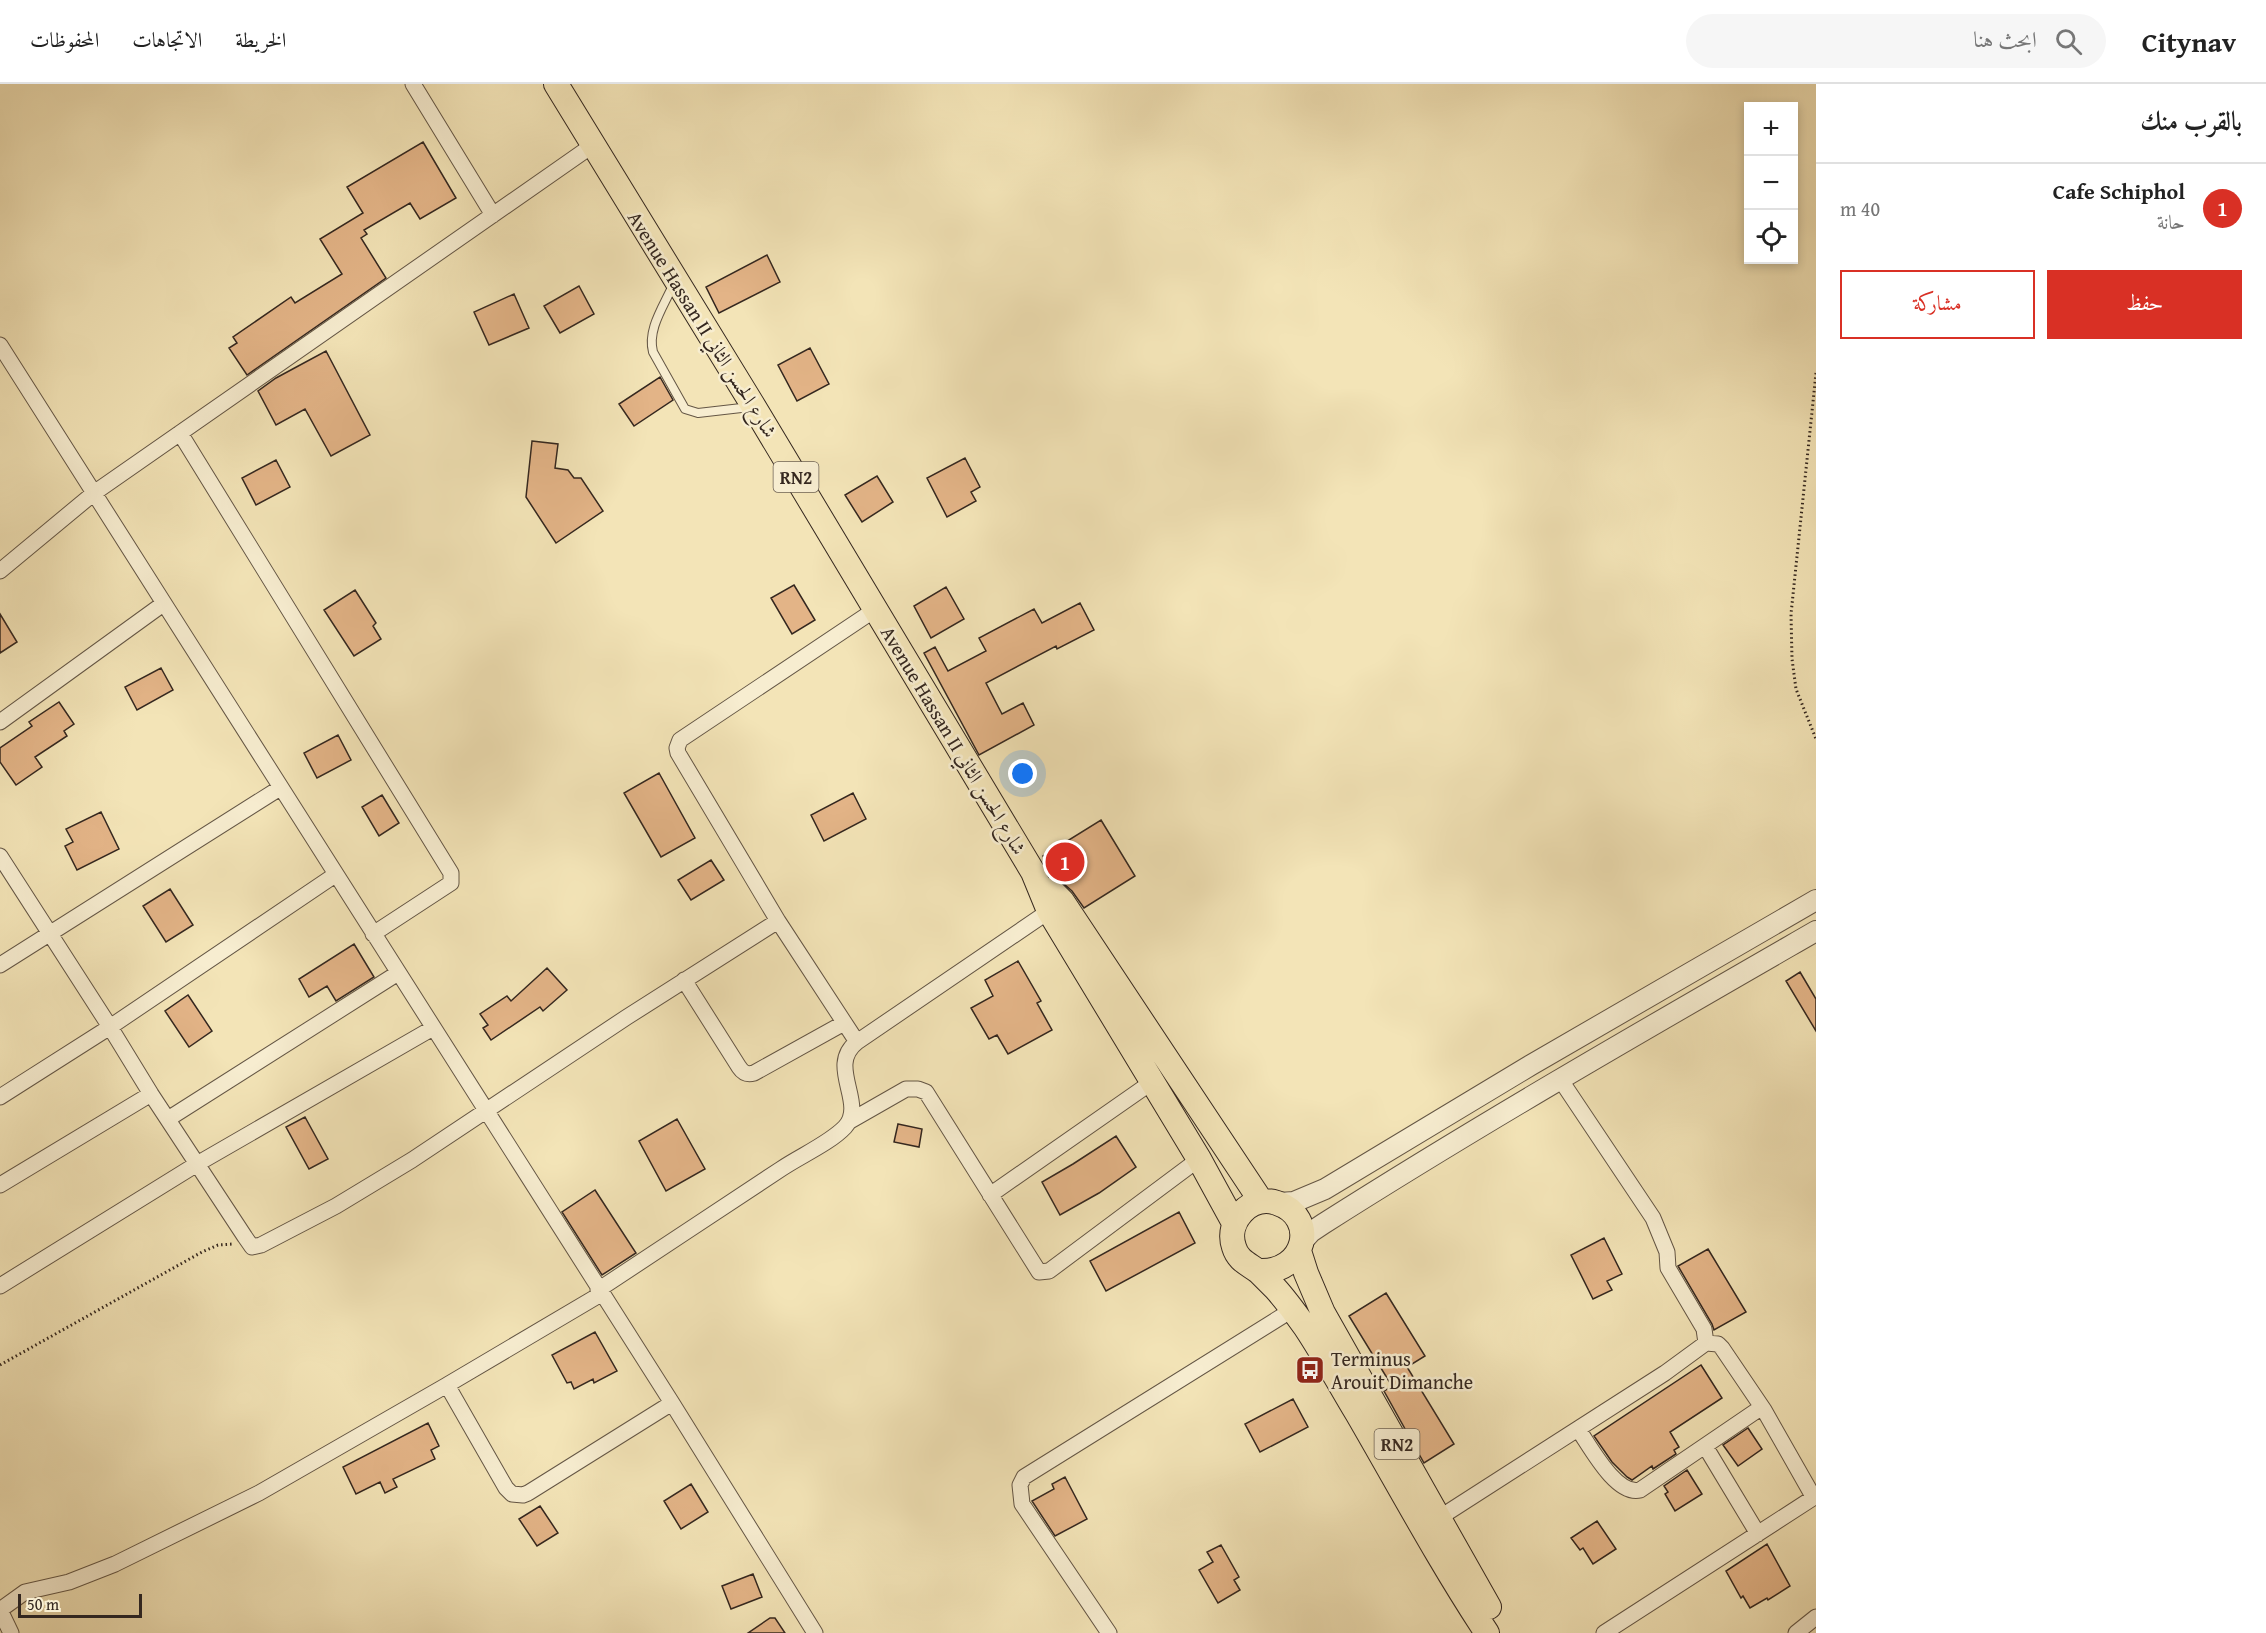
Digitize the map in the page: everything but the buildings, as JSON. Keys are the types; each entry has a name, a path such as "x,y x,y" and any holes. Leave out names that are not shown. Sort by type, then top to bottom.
{"main road":[{"name":"Avenue Hassan II شارع الحسن الثاني","path":"556,84 1055,906 1152,1082 1199,1159 1234,1223"},
{"name":"Avenue Hassan II شارع الحسن الثاني","path":"1055,906 1270,1202"},
{"path":"1234,1223 1245,1209 1270,1202"},
{"name":"RN2","path":"1270,1202 1294,1214 1302,1233 1300,1247 1306,1273 1323,1313 1503,1633"},
{"name":"RN2","path":"1234,1223 1233,1247 1239,1257 1247,1266 1258,1271 1277,1290 1317,1345 1486,1633"},
{"path":"1258,1271 1270,1272 1282,1268 1292,1261 1300,1247"}],"street":[{"path":"413,84 493,215"},
{"path":"0,570 94,493 593,145"},
{"path":"0,345 599,1292 672,1403 815,1633"},
{"path":"180,433 451,873 451,883 373,934"},
{"path":"0,722 163,603"},
{"path":"857,1042 777,921 678,753 677,744 876,609"},
{"path":"0,965 280,788"},
{"path":"0,856 52,933 151,1094 252,1247 270,1242 336,1206 412,1160 484,1110 777,921"},
{"path":"0,1097 110,1027 335,874"},
{"path":"1270,1202 1294,1202 1325,1189 1541,1059 1816,900"},
{"path":"850,1121 852,1106 844,1065 850,1047 1055,906"},
{"path":"1300,1247 1311,1232 1336,1215 1560,1079 1816,931"},
{"path":"168,1119 398,973"},
{"path":"684,980 742,1072 748,1074 754,1073 844,1023"},
{"path":"0,1286 197,1164 433,1029"},
{"path":"1560,1079 1653,1218 1667,1252 1668,1268 1704,1329 1706,1343"},
{"path":"990,1195 1152,1082"},
{"path":"11,1633 0,1610 25,1592 69,1582 115,1564 259,1493 447,1385 599,1292 791,1162 839,1133 850,1121 906,1089 926,1092 1039,1272 1049,1271 1199,1159"},
{"path":"0,1185 151,1094"},
{"path":"1109,1633 1022,1504 1020,1485 1024,1478 1292,1310"},
{"path":"1439,1518 1665,1373 1706,1343 1718,1344 1762,1407 1815,1497 1604,1633"},
{"path":"447,1385 506,1488 516,1495 528,1493 672,1403"},
{"path":"1578,1429 1619,1485 1634,1491 1640,1490 1762,1407"},
{"path":"1705,1446 1758,1534"},
{"path":"1796,1633 1816,1617"}],"lane":[{"path":"675,281 651,334 651,345 685,409 698,413 754,407"}],"path":[{"path":"1816,373 1791,625 1796,689 1816,739"},
{"path":"0,1365 202,1252 218,1245 234,1244 252,1247"}],"place":[{"name":"Cafe Schiphol","path":"1065,862"},
{"name":"Terminus Arouit Dimanche","path":"1310,1370"}]}
